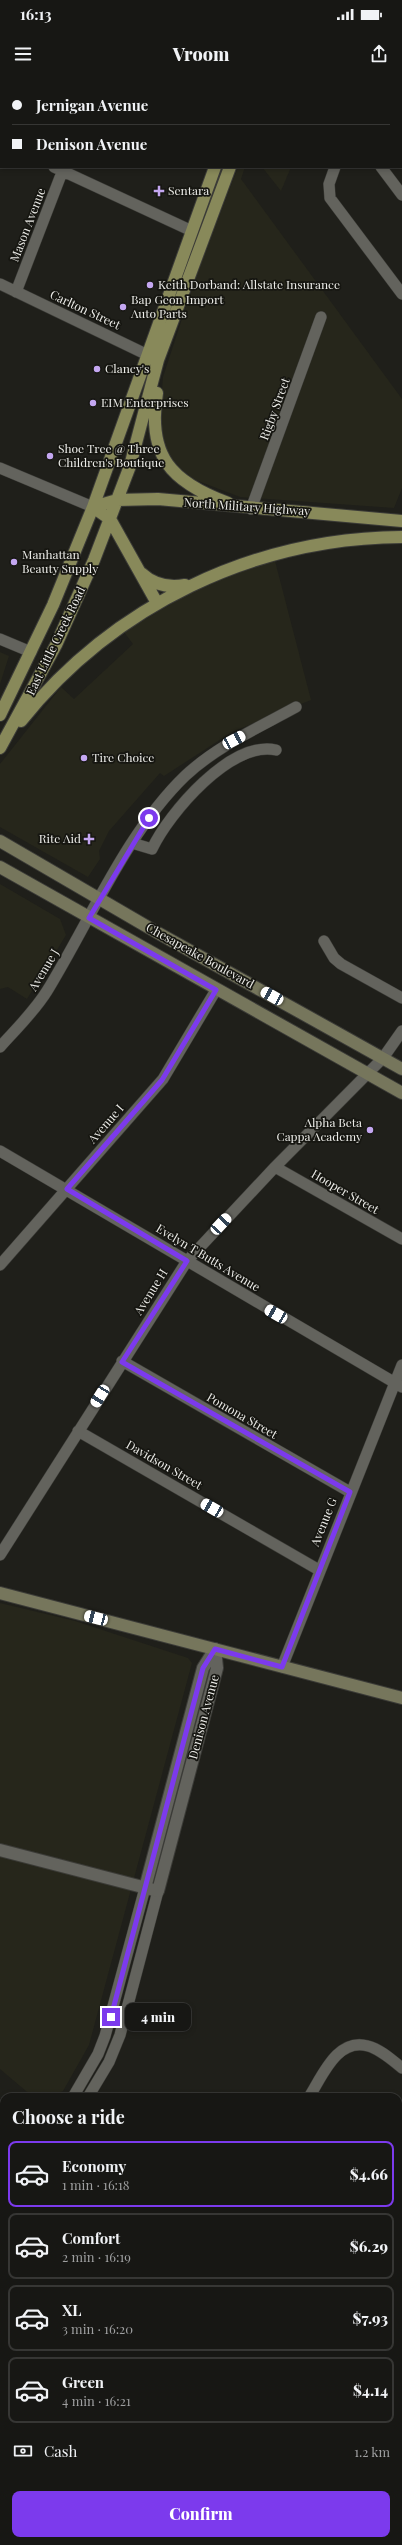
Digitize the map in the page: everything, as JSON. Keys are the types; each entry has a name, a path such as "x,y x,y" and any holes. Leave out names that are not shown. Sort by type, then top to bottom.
{"main road":[{"name":"East Little Creek Road","path":"0,715 31,652 93,507 215,168"},
{"name":"East Little Creek Road","path":"1,747 63,631 110,519 140,431 158,360 230,168"},
{"path":"158,360 159,379 153,418 158,444 169,466 184,482 194,489 251,509"},
{"name":"North Military Highway","path":"93,507 117,500 158,500 251,509 314,512 402,521"},
{"path":"93,507 110,519 157,603"},
{"path":"139,571 148,578 166,586 184,585 242,564 305,546 345,540 402,537"},
{"path":"1,747 55,684 77,662 129,621 157,603 201,580"},
{"name":"Chesapeake Boulevard","path":"0,841 99,899 402,1068"},
{"name":"Chesapeake Boulevard","path":"0,866 216,990 402,1093"},
{"path":"0,1593 402,1698"}],"street":[{"path":"60,168 192,231"},
{"name":"Mason Avenue","path":"16,292 60,168"},
{"path":"335,168 329,184 330,198 402,294"},
{"path":"382,168 402,195"},
{"name":"Carlton Street","path":"0,284 158,360"},
{"name":"Rigby Street","path":"251,509 321,317"},
{"path":"0,468 93,507"},
{"path":"0,639 31,652"},
{"name":"Avenue J","path":"0,1047 46,992 132,844 157,807 198,765 234,740 296,707"},
{"path":"132,844 152,849 168,820 212,776 248,751 266,748 276,750"},
{"path":"324,941 334,958 341,964 402,998"},
{"name":"Avenue I","path":"0,1264 162,1080 216,990"},
{"name":"Avenue H","path":"0,1556 187,1261 274,1167 383,1058 402,1031"},
{"name":"Evelyn T Butts Avenue","path":"0,1151 398,1385"},
{"name":"Hooper Street","path":"274,1167 402,1239"},
{"name":"Pomona Street","path":"122,1362 350,1492"},
{"name":"Avenue G","path":"282,1667 350,1492 398,1385 402,1365"},
{"name":"Davidson Street","path":"78,1431 319,1570"},
{"name":"Denison Avenue","path":"75,2093 98,2054 105,2036 203,1668 215,1649"},
{"name":"Denison Avenue","path":"90,2093 108,2062 120,2036 217,1668 215,1649"},
{"path":"0,1850 158,1891"},
{"path":"311,2093 330,2063 345,2048 360,2044 377,2050 402,2068"}],"shaded area":[{"path":"238,168 245,168 241,179 402,399 402,488 394,508 240,497 193,479 170,460 162,432 160,415 163,377 193,285"},
{"path":"263,168 291,168 281,191"},
{"path":"274,557 311,700 232,732 164,776 160,773 109,831 99,851 100,859 88,877 0,827 0,764 61,687 74,699 133,644 124,632 196,589"},
{"path":"0,652 9,656 0,684"},
{"path":"0,884 60,919 66,935 27,999 8,987 0,989"},
{"path":"0,1603 75,1621 188,1658 192,1663 89,2045 63,2091 58,2093 28,2093 0,2069"}],"place":[{"name":"Sentara","path":"159,191"},
{"name":"Keith Dorband: Allstate Insurance","path":"150,285"},
{"name":"Bap Geon Import Auto Parts","path":"123,307"},
{"name":"Clancy's","path":"97,369"},
{"name":"EIM Enterprises","path":"93,403"},
{"name":"Shoe Tree @ Three Children's Boutique","path":"50,456"},
{"name":"Manhattan Beauty Supply","path":"14,562"},
{"name":"Tire Choice","path":"84,758"},
{"name":"Rite Aid","path":"89,839"},
{"name":"Alpha Beta Cappa Academy","path":"370,1130"}],"route":[{"path":"111,2017 203,1668 215,1649 282,1667 350,1492 122,1362 187,1261 67,1189 162,1080 186,1045 216,990 89,918 99,899 149,818"}]}
